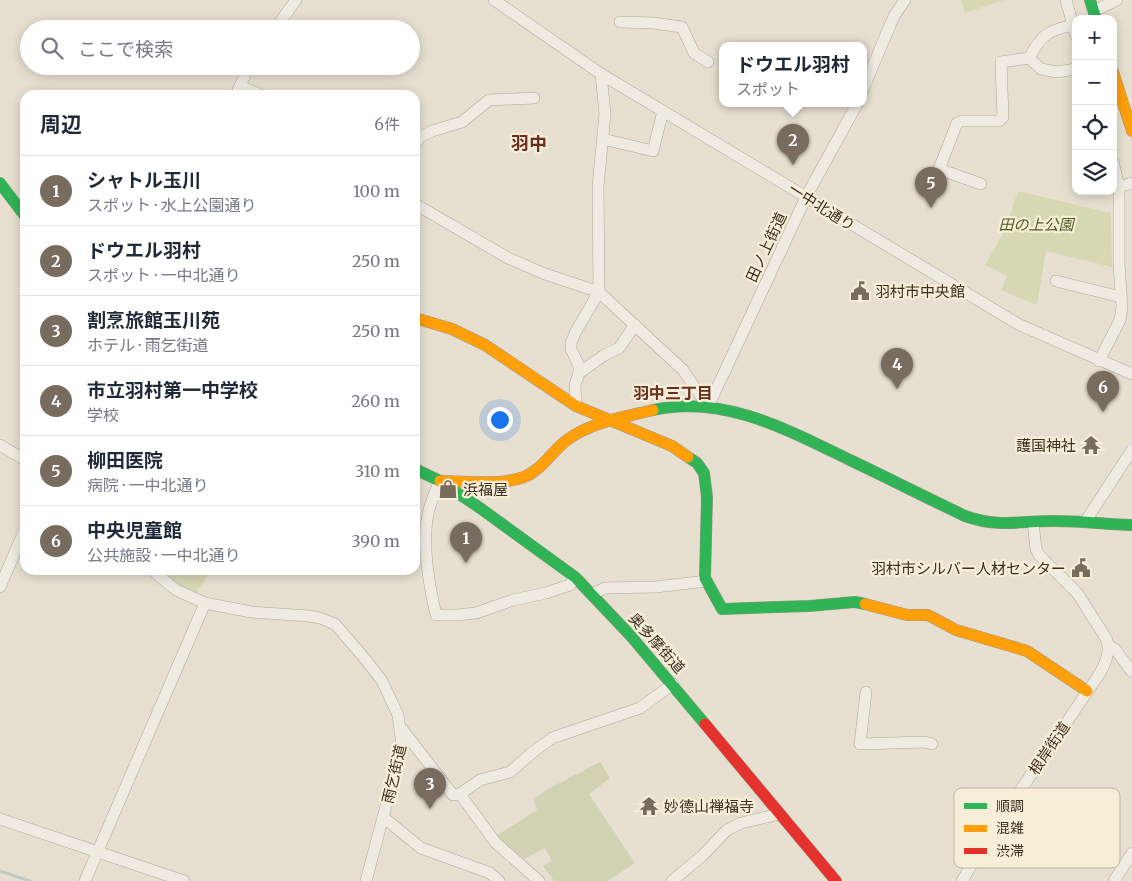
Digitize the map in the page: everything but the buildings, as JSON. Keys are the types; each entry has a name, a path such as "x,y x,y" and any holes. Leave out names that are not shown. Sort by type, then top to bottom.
{"street":[{"path":"282,20 296,0"},
{"name":"一中北通り","path":"494,0 601,74 1018,324 1132,374"},
{"path":"867,80 894,16 905,0"},
{"path":"1066,0 1072,22"},
{"path":"1090,0 1095,15 1116,0"},
{"path":"620,22 653,23 682,27 694,53 708,62"},
{"path":"1029,58 1039,40 1053,29 1072,30"},
{"path":"1029,58 1041,69 1058,72 1072,70"},
{"path":"981,184 939,169 957,123 962,121 999,121 1003,117 1001,62 1029,58"},
{"path":"576,406 575,385 579,366 571,349 571,342 600,292 598,186 605,114 601,74"},
{"path":"238,90 245,75"},
{"path":"1117,84 1132,131"},
{"path":"420,137 432,131 462,122 489,100 534,98"},
{"name":"田ノ上街道","path":"708,407 806,196 855,107"},
{"path":"603,139 653,151 663,111"},
{"path":"1099,361 1120,320 1122,307 1119,187 1117,179"},
{"path":"0,183 4,200 20,212"},
{"path":"1119,187 1132,183"},
{"path":"420,207 508,258 545,274 600,292 683,370 708,407"},
{"path":"1056,281 1121,297"},
{"path":"420,319 452,329 485,346 576,406 672,446 698,463 704,473 708,506 706,581 722,609 809,606 855,602 907,615 928,615 956,630 1027,651 1087,691"},
{"path":"579,373 603,356 619,348 635,325"},
{"path":"575,577 570,585 546,593 513,600 476,613 457,616 436,615 426,549 426,533 430,507 440,481 482,481 513,479 524,476 542,465 569,438 581,431 609,421 675,406 708,407 754,417 775,424 964,516 981,522 996,524 1085,522 1132,525"},
{"path":"0,446 20,457"},
{"path":"1085,522 1132,450"},
{"name":"奥多摩街道","path":"420,471 440,481 575,577 673,684 836,881"},
{"path":"1033,522 1036,549 1039,555 1078,594 1107,640 1108,645 1116,649 1132,672"},
{"path":"0,587 20,541"},
{"path":"158,575 176,590 204,603 252,612 310,616 335,624 382,681 393,702 400,727"},
{"path":"592,594 605,588 656,587 706,581"},
{"path":"85,881 204,603"},
{"name":"根岸街道","path":"1022,788 1105,664 1108,645"},
{"path":"539,881 495,842 460,794 480,780 510,772 552,738 640,708 673,684"},
{"path":"866,692 860,744 925,742 932,744"},
{"name":"雨乞街道","path":"400,727 453,795 460,794"},
{"name":"雨乞街道","path":"366,881 402,746 400,727"},
{"path":"672,881 702,856 727,830 741,824 779,814"},
{"path":"383,817 421,848 490,874 499,881"},
{"path":"0,819 184,881"},
{"path":"1114,881 1132,853"},
{"name":"根岸街道","path":"962,881 970,868"}],"green space":[{"path":"961,0 1004,0 965,13"},
{"name":"田の上公園","path":"1018,191 1111,213 1112,267 1046,251 1037,305 1001,290 1007,276 985,265 1004,232"},
{"path":"164,575 208,575 195,595 175,585"},
{"path":"600,762 610,778 589,794 635,863 608,881 554,881 543,866 552,861 545,848 524,859 496,836 537,810 533,799 548,789"}],"waterway":[{"path":"0,871 30,881"}],"traffic: fast":[{"path":"1090,0 1095,15"},
{"path":"0,183 20,209"},
{"path":"653,410 679,406 705,407 731,411 756,418 805,438 965,516 977,520 999,523 1064,521 1132,525"},
{"path":"688,457 697,463 704,473 707,497 705,578 722,609 809,606 855,602 865,604"},
{"path":"420,471 440,481 480,508 575,577 630,635 705,724"}],"traffic: slow":[{"path":"1117,84 1132,131"},
{"path":"420,319 452,329 485,345 576,406 672,446 688,457"},
{"path":"440,481 493,482 524,477 536,470 562,444 576,434 597,424 653,410"},
{"path":"865,604 907,615 928,615 956,630 1027,651 1087,691"}],"traffic: jam":[{"path":"705,724 836,881"}],"place":[{"name":"ドウエル羽村","path":"793,165"},
{"name":"柳田医院","path":"931,208"},
{"name":"羽村市中央館","path":"860,291"},
{"name":"市立羽村第一中学校","path":"897,389"},
{"name":"中央児童館","path":"1103,412"},
{"name":"護国神社","path":"1091,445"},
{"name":"浜福屋","path":"448,489"},
{"name":"シャトル玉川","path":"466,563"},
{"name":"羽村市シルバー人材センター","path":"1081,568"},
{"name":"妙德山禅福寺","path":"649,806"},
{"name":"割烹旅館玉川苑","path":"430,809"}],"district":[{"name":"羽中","path":"529,143"},
{"name":"羽中三丁目","path":"673,393"}]}
